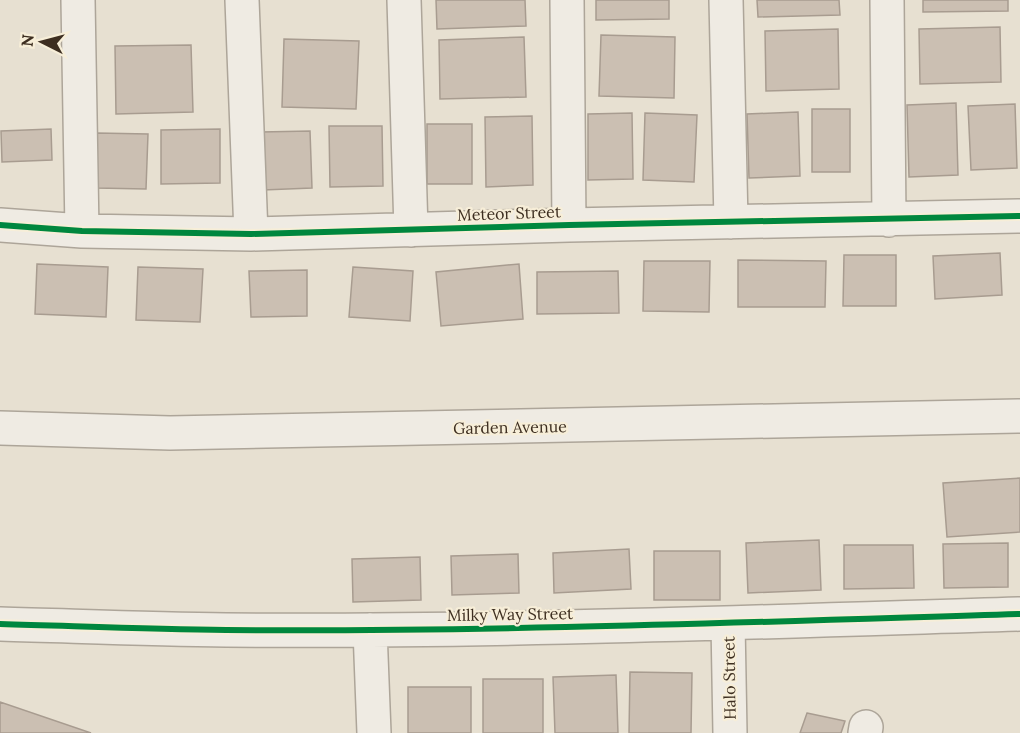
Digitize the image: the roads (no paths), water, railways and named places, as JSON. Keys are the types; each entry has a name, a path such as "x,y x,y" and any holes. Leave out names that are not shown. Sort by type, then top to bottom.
{"street":[{"path":"78,0 82,231"},
{"path":"242,0 250,234"},
{"path":"404,0 411,230"},
{"path":"567,0 569,225"},
{"path":"726,0 731,222"},
{"path":"887,0 889,220"},
{"name":"Meteor Street","path":"0,225 82,231 250,234 1020,216"},
{"name":"Garden Avenue","path":"0,428 170,433 1020,416"},
{"name":"Milky Way Street","path":"0,624 224,630 370,630 728,623 1020,614"},
{"name":"Halo Street","path":"728,623 730,733"},
{"path":"370,630 374,733"}]}
